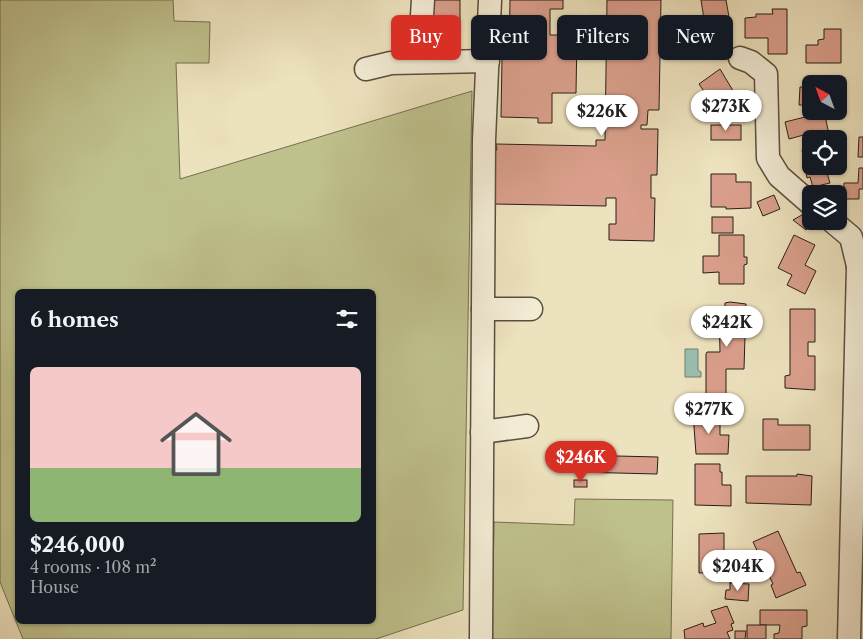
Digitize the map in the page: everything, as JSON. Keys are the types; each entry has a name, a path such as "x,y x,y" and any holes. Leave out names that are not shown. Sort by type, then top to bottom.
{"street":[{"path":"420,62 423,0"},
{"path":"481,639 483,309 491,273 484,140 490,0"},
{"path":"740,58 751,62 766,74 768,158 773,169 802,196"},
{"path":"366,69 390,63 488,61"},
{"path":"843,230 851,237 861,266 849,639"},
{"path":"483,309 531,309"},
{"path":"482,432 527,426"}],"green space":[{"path":"0,0 173,0 174,21 210,22 209,63 176,63 180,179 472,91 463,610 376,639 23,639 17,624 376,624 376,289 15,289 15,619 0,582"},
{"path":"575,499 673,500 671,639 492,639 494,522 574,525"}],"shaded area":[{"path":"685,349 698,349 698,370 701,372 701,377 685,377"}],"building":[{"path":"431,0 460,0 460,15 431,15"},
{"path":"510,0 563,0 563,9 550,9 550,35 557,35 557,60 577,60 576,93 552,93 552,123 538,123 538,118 501,117 502,60 547,60 547,15 510,15"},
{"path":"607,0 661,0 661,15 658,15 659,110 648,110 647,125 641,125 641,129 658,129 657,175 651,175 651,198 655,198 654,241 609,240 609,224 616,224 616,198 606,198 606,206 493,204 489,150 497,150 496,144 596,146 596,140 605,140 606,60 648,60 648,15 607,15"},
{"path":"701,0 726,0 729,15 703,15"},
{"path":"772,9 787,9 787,54 768,54 768,38 745,38 745,18 756,17 756,14 773,14"},
{"path":"824,29 841,29 841,63 806,63 806,45 818,45 818,40 824,39"},
{"path":"720,69 744,109 724,121 699,84"},
{"path":"800,87 802,87 802,105 799,105"},
{"path":"802,118 802,120 826,120 828,130 802,130 802,135 789,139 785,122"},
{"path":"711,125 741,125 741,140 711,140"},
{"path":"859,137 863,137 863,157 858,157"},
{"path":"859,168 863,168 863,189 859,189 859,199 847,199 847,185 844,185 844,183 858,183"},
{"path":"711,174 736,174 736,182 751,182 751,208 726,209 726,207 711,207"},
{"path":"806,175 828,175 830,183 812,185 810,177 807,178"},
{"path":"774,195 780,209 763,216 757,202"},
{"path":"802,215 802,227 793,220"},
{"path":"712,217 733,217 733,233 712,233"},
{"path":"719,235 744,235 744,257 747,257 747,264 744,265 744,284 719,284 719,272 703,273 703,256 719,256"},
{"path":"794,235 815,245 805,265 816,271 805,294 787,285 792,275 778,268"},
{"path":"725,303 746,304 744,369 726,369 726,395 706,395 706,354 707,352 720,352 719,308 725,307"},
{"path":"790,309 815,309 815,342 808,342 808,356 815,356 815,390 785,388 785,376 790,375"},
{"path":"693,413 717,413 716,421 720,421 720,435 729,435 728,454 696,454"},
{"path":"763,419 778,419 778,425 810,425 810,450 763,450"},
{"path":"576,455 658,457 657,474 576,472"},
{"path":"695,464 720,464 722,485 731,485 731,506 695,505"},
{"path":"797,474 812,476 811,505 746,503 746,476 797,476"},
{"path":"574,480 587,480 587,487 574,487"},
{"path":"778,531 797,573 800,572 806,585 776,598 771,585 773,584 753,542"},
{"path":"724,533 724,555 739,555 740,582 729,582 729,576 721,576 721,572 699,573 699,534"},
{"path":"730,583 749,584 748,601 725,599 726,590 730,590"},
{"path":"727,606 734,623 731,624 733,630 727,632 730,639 685,639 684,630 703,623 704,627 716,623 711,611"},
{"path":"760,610 807,610 807,626 802,627 802,639 774,639 774,634 779,633 780,625 760,625"},
{"path":"747,625 766,625 766,639 747,639"},
{"path":"735,631 746,631 745,639 735,639"}]}
